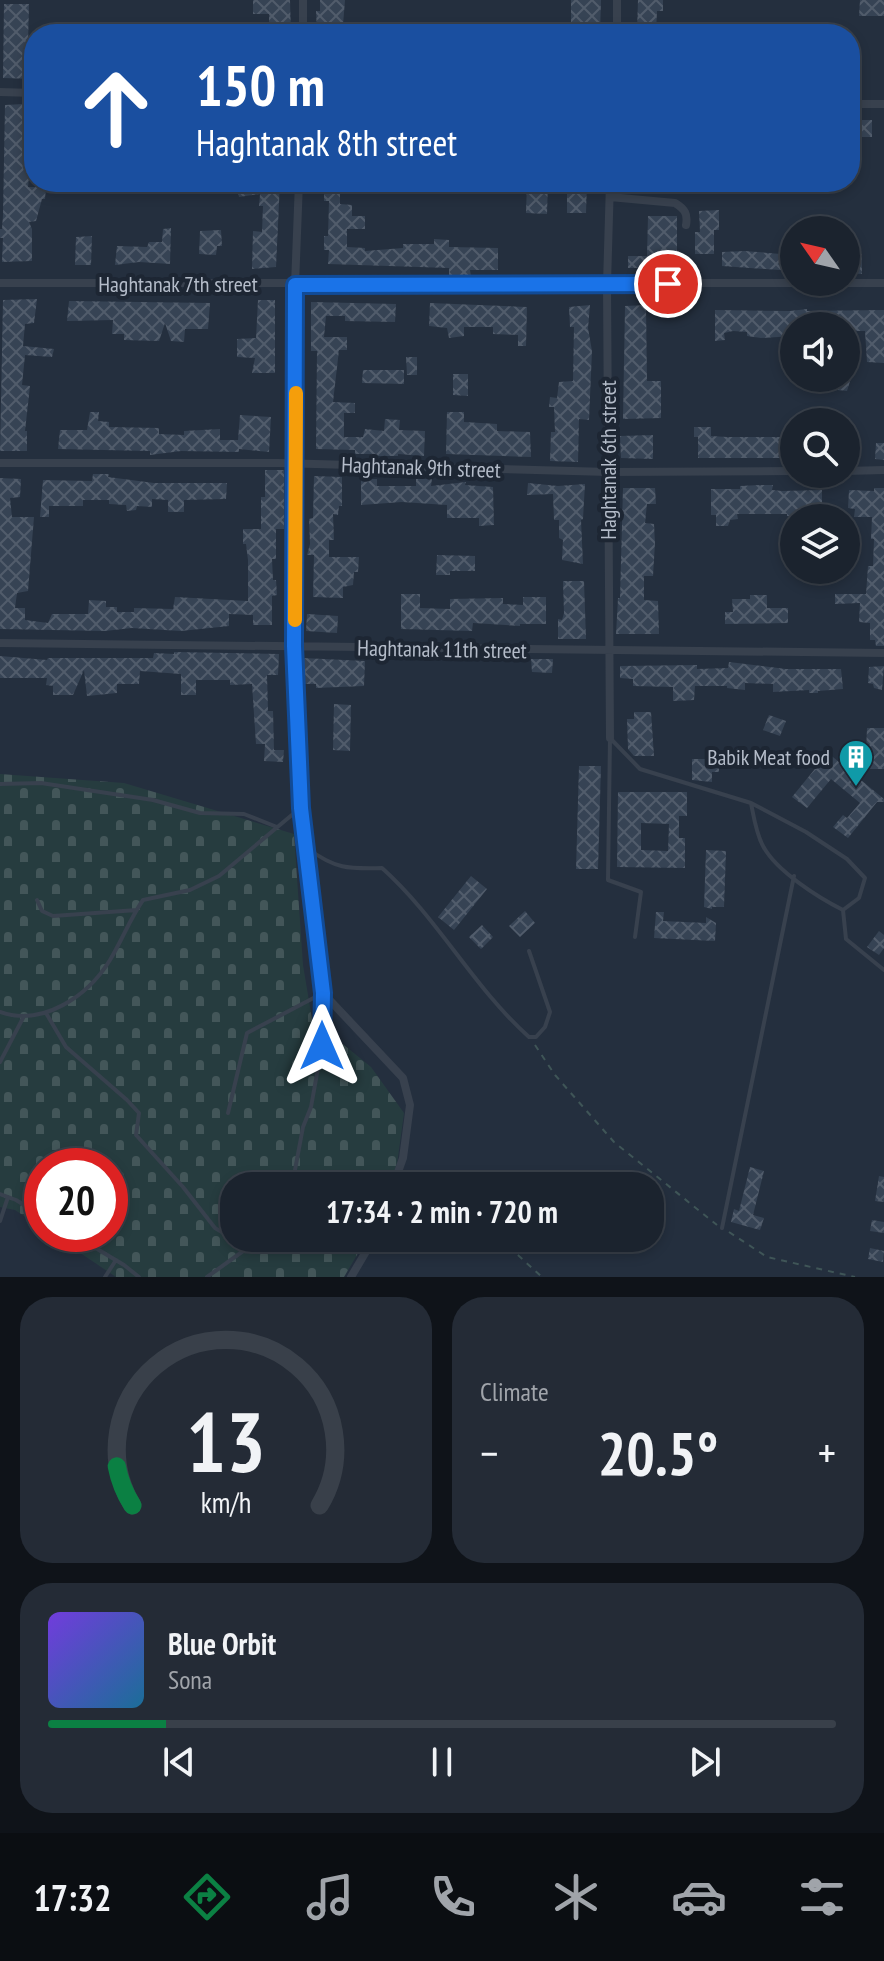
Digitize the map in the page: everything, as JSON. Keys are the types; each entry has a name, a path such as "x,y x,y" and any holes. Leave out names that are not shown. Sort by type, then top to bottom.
{"street":[{"path":"303,0 303,24"},
{"path":"617,0 617,24"},
{"path":"0,92 24,93"},
{"path":"860,104 884,104"},
{"path":"299,192 295,285 294,646 301,808 323,993 403,1078 410,1105 403,1158 398,1172"},
{"name":"Haghtanak 6th street","path":"610,192 607,284 610,738"},
{"path":"610,197 675,203 683,208 687,216 686,225"},
{"name":"Haghtanak 7th street","path":"0,283 884,283"},
{"name":"Haghtanak 9th street","path":"0,463 296,463 609,472 780,471"},
{"path":"860,471 884,470"},
{"name":"Haghtanak 11th street","path":"0,643 884,653"},
{"path":"351,1277 366,1252"}],"lane":[{"path":"610,738 640,769 751,803 806,832 847,859 865,878 859,898 843,910"},
{"path":"610,738 608,880 641,892 635,937"},
{"path":"0,784 41,783 153,800 200,813 244,814 277,827"},
{"path":"751,803 765,849 825,901 843,910"},
{"path":"0,1012 34,1017 59,1008 92,984 110,960 143,900 190,890 219,876 301,808"},
{"path":"307,848 327,863 345,869 382,868 405,889 507,1017 529,1037 536,1037 545,1027 550,1012 529,951"},
{"path":"722,1228 794,876"},
{"path":"37,900 42,911 53,916 137,910"},
{"path":"843,910 846,939 884,970"},
{"path":"228,1113 247,1033 323,993 322,1046 295,1172"},
{"path":"46,1013 66,1047 139,1113 136,1135 220,1231"},
{"path":"0,1062 24,1016"},
{"path":"0,1194 24,1206"},
{"path":"0,1221 8,1197"},
{"path":"102,1252 139,1277"},
{"path":"207,1277 242,1252"},
{"path":"105,1277 116,1260"}],"path":[{"path":"529,1037 555,1075 614,1142 722,1228 767,1257 855,1277"},
{"path":"514,1252 542,1277"}],"green space":[{"path":"0,774 124,783 294,834 303,965 312,1019 371,1067 404,1113 397,1164 394,1172 220,1172 220,1252 359,1252 344,1277 116,1277 79,1252 128,1252 128,1148 24,1148 24,1216 15,1210 0,1207"}],"building":[{"path":"253,0 290,0 291,24 269,24 269,14 253,14"},
{"path":"320,0 345,0 343,24 317,24 316,11 320,11"},
{"path":"571,0 601,0 600,24 571,24"},
{"path":"638,0 663,0 663,11 657,11 656,24 637,24"},
{"path":"860,0 884,0 884,16 859,16"},
{"path":"4,4 29,4 28,24 24,24 24,79 3,78"},
{"path":"23,104 24,108 24,192 46,192 36,221 29,222 32,229 32,261 2,262 3,238 0,238 0,229 3,215 5,105"},
{"path":"860,120 872,120 872,137 860,137"},
{"path":"238,192 280,192 276,267 252,269 253,231 262,232 263,206 259,206 260,194 239,197"},
{"path":"324,192 340,192 340,204 352,205 352,216 365,216 365,229 347,229 347,247 365,248 365,251 403,248 403,244 434,244 434,239 449,240 449,247 498,248 498,270 470,270 471,276 449,276 449,268 328,264 329,250 324,250 324,236 328,236 329,201 324,201"},
{"path":"527,192 548,192 547,214 526,213"},
{"path":"567,192 587,192 586,213 567,213"},
{"path":"719,210 719,230 714,230 714,254 695,254 695,232 700,232 699,211"},
{"path":"648,216 677,216 677,268 628,268 628,256 647,256"},
{"path":"171,228 170,264 139,262 115,265 117,246 147,247 149,242 162,242 163,229"},
{"path":"221,230 222,246 217,246 216,255 199,254 200,231"},
{"path":"92,236 91,265 75,265 76,237"},
{"path":"722,252 780,254 780,270 722,266"},
{"path":"37,299 34,323 25,324 23,346 54,349 52,357 25,355 22,385 30,386 25,431 27,451 0,451 3,300"},
{"path":"258,300 275,300 275,373 252,373 255,358 237,357 237,339 256,338"},
{"path":"69,301 210,303 208,329 185,329 184,342 171,341 165,323 159,341 124,340 124,334 112,334 113,320 67,321"},
{"path":"311,302 396,304 395,322 345,321 345,316 326,316 324,337 347,337 347,350 339,350 333,402 355,403 355,413 344,413 344,437 363,437 365,429 384,431 385,419 400,420 399,430 425,431 424,456 371,456 355,454 355,450 316,449 317,351 311,351"},
{"path":"430,303 527,307 526,346 518,346 518,335 493,334 493,327 464,327 464,336 449,338 447,328 429,326"},
{"path":"590,305 589,420 579,419 578,462 550,461 551,432 555,432 554,407 549,407 550,397 557,398 559,382 573,381 574,327 570,327 569,307"},
{"path":"646,305 647,381 661,381 661,418 623,419 625,306"},
{"path":"715,310 884,310 884,363 867,362 865,331 860,331 860,312 780,312 780,337 761,338 747,336 747,332 733,331 724,333 725,340 715,341"},
{"path":"406,357 417,357 417,375 407,375"},
{"path":"363,370 404,370 404,384 362,383"},
{"path":"453,374 468,374 468,396 453,395"},
{"path":"90,412 99,412 98,421 109,422 109,427 159,428 159,434 184,435 184,431 220,429 220,440 238,440 240,415 271,417 269,452 239,449 239,452 181,451 150,455 150,451 58,449 60,430 87,430"},
{"path":"447,412 464,412 464,422 497,424 497,431 530,432 531,457 446,454"},
{"path":"694,427 711,427 711,436 780,437 780,458 698,458 698,437 694,437"},
{"path":"653,435 653,459 621,458 620,436"},
{"path":"876,443 884,443 884,460 875,459"},
{"path":"265,470 284,470 284,529 276,529 276,559 272,559 277,595 272,596 272,625 253,625 253,615 229,614 229,626 181,631 132,628 105,631 0,629 0,478 21,479 20,497 10,498 12,517 34,517 28,591 17,593 15,608 25,608 25,620 48,623 52,614 88,614 89,600 106,601 106,607 117,607 117,612 134,612 134,608 173,609 175,597 248,601 248,560 243,529 261,529"},
{"path":"93,474 154,483 227,483 226,499 184,500 184,512 168,512 168,500 152,499 152,507 137,506 136,510 127,511 126,505 109,504 109,500 83,500 83,506 49,506 49,517 40,517 43,480 92,481"},
{"path":"314,476 342,477 342,506 339,506 338,515 333,514 334,540 329,540 329,557 359,557 353,585 343,587 343,598 313,597 314,555 307,555 309,519 313,518"},
{"path":"361,479 377,479 377,486 416,486 416,479 432,479 431,486 466,482 465,485 493,487 494,525 479,526 479,518 447,518 447,505 402,502 361,505"},
{"path":"528,483 558,486 585,484 581,520 583,564 562,560 563,540 559,538 559,520 554,520 553,494 527,495"},
{"path":"773,485 772,490 782,491 822,490 822,504 780,504 780,514 737,514 738,519 730,520 728,526 716,526 716,515 711,515 711,489 740,489 740,486"},
{"path":"623,488 655,488 656,504 647,504 645,523 654,524 653,576 644,576 644,600 658,601 659,634 616,634"},
{"path":"874,488 884,488 884,646 876,646 875,640 870,640 870,623 859,622 860,603 835,604 835,594 866,594 868,566 873,566 872,517 860,517 860,504 848,504 849,490 874,491"},
{"path":"437,555 475,556 475,571 450,571 450,575 436,575"},
{"path":"563,581 584,581 586,639 558,639 558,619 562,620 564,613"},
{"path":"401,594 420,594 420,608 450,609 450,599 503,598 503,604 523,605 523,597 546,597 546,624 473,623 472,631 401,629"},
{"path":"750,595 767,595 767,608 788,608 788,623 725,624 725,612 733,612 732,599 750,599"},
{"path":"307,614 338,616 337,633 306,631"},
{"path":"154,653 279,654 278,675 267,675 268,711 273,711 274,750 284,750 283,762 264,761 265,744 256,744 252,684 230,685 230,680 196,680 196,695 181,695 181,674 140,671 139,684 117,684 117,693 87,696 84,670 73,695 53,695 53,686 46,685 47,678 0,678 0,656 47,660 153,658"},
{"path":"303,658 365,661 364,686 316,688 316,684 303,684"},
{"path":"531,659 553,659 552,673 532,672"},
{"path":"729,662 786,669 841,669 843,689 809,693 809,690 773,692 773,684 745,683 745,690 727,686 695,686 694,700 673,701 673,687 633,686 633,679 620,678 620,666 697,665 697,669 728,668"},
{"path":"884,666 882,690 874,688 873,684 868,683 869,667"},
{"path":"334,704 351,705 350,751 333,750"},
{"path":"634,712 651,712 654,756 634,756 628,749 627,719 634,719"},
{"path":"769,715 786,721 780,736 763,730"},
{"path":"867,728 884,728 884,769 857,769 858,752 866,752"},
{"name":"Babik Meat food","path":"828,753 884,799 884,802 877,802 848,838 833,827 843,815 847,818 860,803 831,779 807,808 792,797"},
{"path":"692,759 719,759 719,772 712,772 712,782 692,780"},
{"path":"579,766 601,766 598,869 576,869"},
{"path":"618,792 687,792 687,816 679,816 679,838 685,838 685,868 617,867","holes":["641,823 669,824 668,851 641,850"]},
{"path":"706,850 726,851 724,907 704,907"},
{"path":"471,876 487,889 454,930 438,917"},
{"path":"525,911 535,923 520,937 509,926"},
{"path":"656,912 664,912 663,921 706,923 706,917 716,923 715,941 654,938"},
{"path":"482,925 493,937 481,949 469,937"},
{"path":"879,931 884,935 884,948 879,955 867,947"},
{"path":"750,1167 764,1171 753,1215 764,1218 760,1230 731,1222 734,1209 739,1211"},
{"path":"879,1176 884,1177 884,1202 875,1201"},
{"path":"872,1220 884,1222 884,1233 870,1231"},
{"path":"870,1248 884,1251 883,1262 868,1259"}],"slow traffic":[{"path":"295,620 296,393"}],"place":[{"name":"Babik Meat food","path":"856,788"}],"route":[{"path":"322,1046 323,993 301,808 294,646 295,285 668,284"}]}
